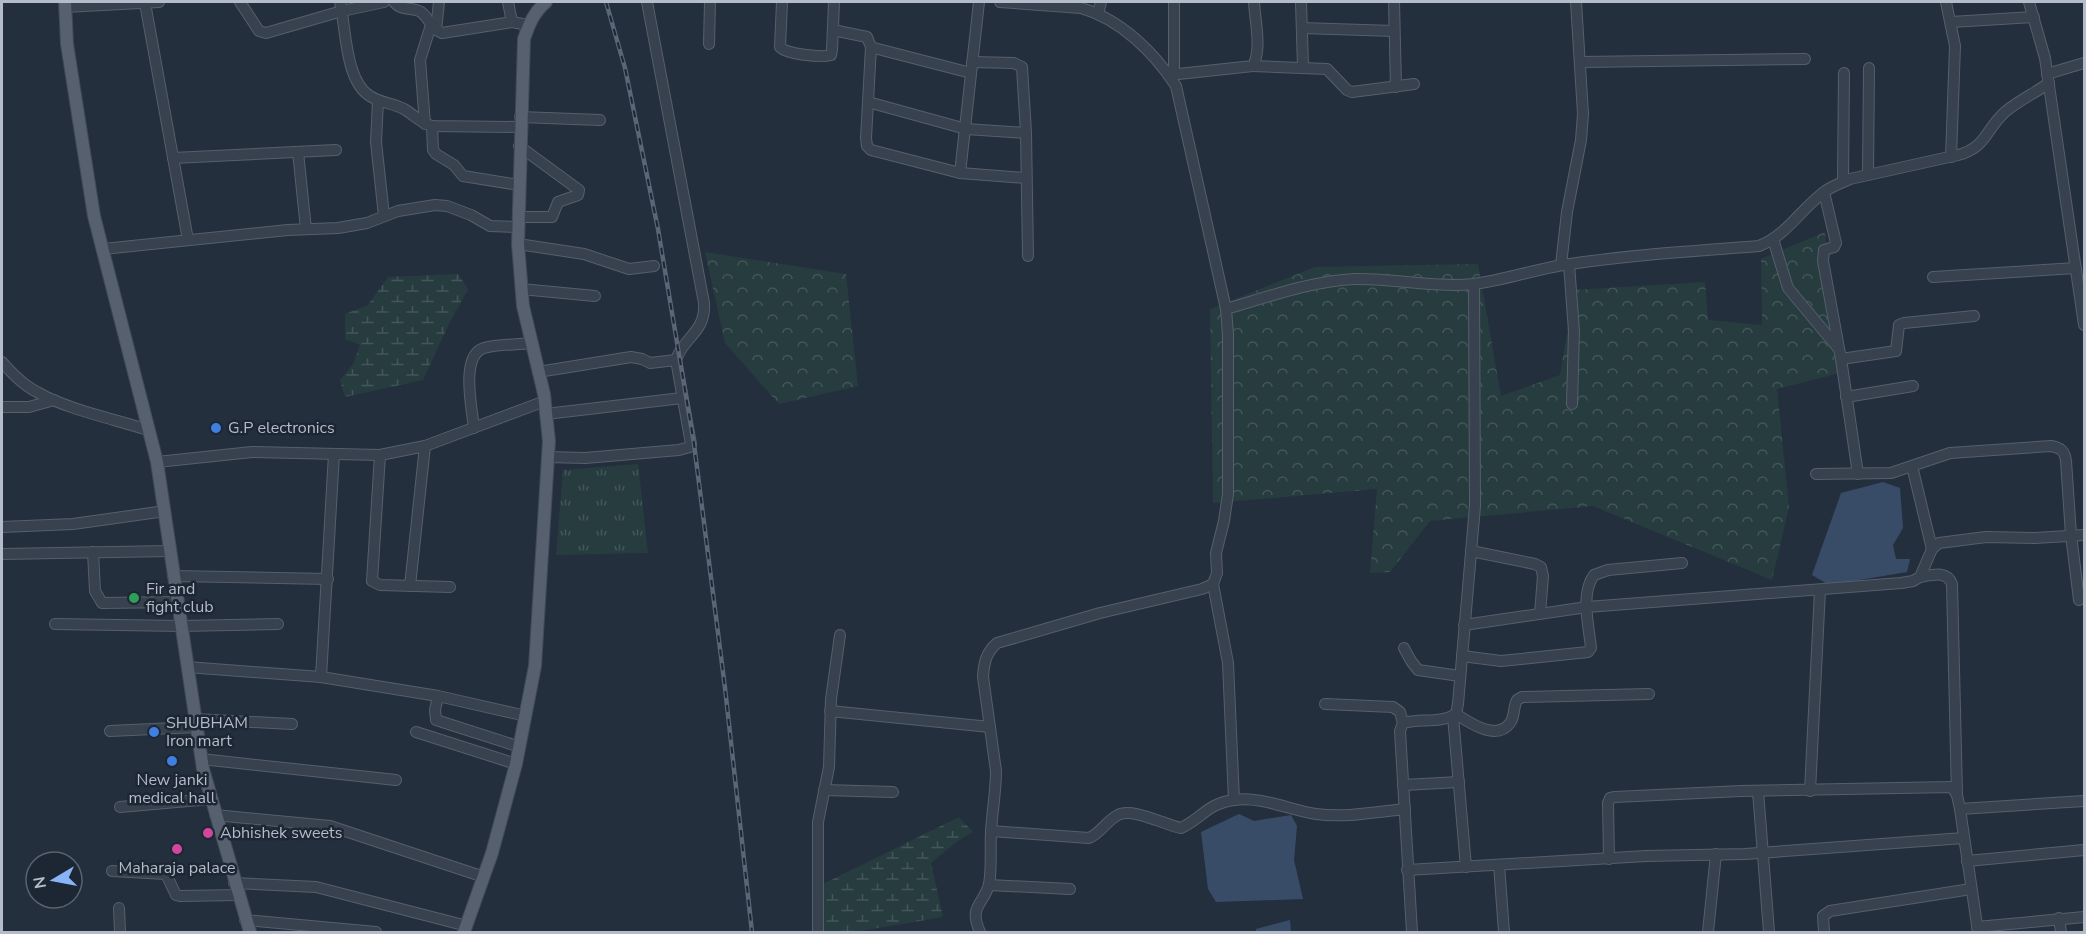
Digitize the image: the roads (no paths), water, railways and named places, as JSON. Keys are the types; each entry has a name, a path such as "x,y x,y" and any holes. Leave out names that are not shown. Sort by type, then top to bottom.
{"main road":[{"path":"466,929 492,853 516,764 535,666 549,441 546,408 521,289 518,244 519,146 524,39 528,25 537,10 546,2"},
{"path":"65,4 67,44 94,216 157,462 201,759 244,920 250,933"}],"street":[{"path":"65,4 159,2"},
{"path":"240,2 259,31 266,33 341,6 384,2"},
{"path":"394,2 400,8 420,12 433,28 449,32 512,22 528,25"},
{"path":"439,2 433,28 420,60 433,150 454,165 463,176 519,185"},
{"path":"508,2 512,22"},
{"path":"548,457 585,458 685,449 691,444 676,360 678,352 693,336 701,323 705,314 704,303 647,2"},
{"path":"709,44 710,2"},
{"path":"782,2 779,42 783,50 827,56 831,55 832,50 834,2"},
{"path":"960,173 979,2"},
{"path":"1000,2 1090,11 1139,42 1171,74 1176,86 1226,309 1228,494 1216,553 1217,573 1213,584 1228,663 1234,800"},
{"path":"1090,11 1101,2"},
{"path":"1171,74 1174,2"},
{"path":"1253,66 1257,50 1254,2"},
{"path":"1301,2 1304,67"},
{"path":"1394,2 1396,87"},
{"path":"1572,404 1574,331 1565,265 1567,212 1581,140 1583,114 1576,2"},
{"path":"1946,2 1955,46 1952,157"},
{"path":"2029,2 2048,79 2076,268 2082,288 2085,325"},
{"path":"145,3 188,240"},
{"path":"341,6 351,68 362,90 368,96 404,109 429,125 600,120"},
{"path":"1951,22 2034,17"},
{"path":"1302,28 1394,31"},
{"path":"833,30 867,37 871,47 866,138 867,146 871,150 960,173 1026,178"},
{"path":"871,47 971,68 1014,63 1022,68 1026,134 1028,256"},
{"path":"1581,62 1805,59"},
{"path":"1226,309 1316,283 1338,280 1474,284 1565,265 1663,253 1759,246 1773,239 1824,192 1843,182 1952,157 1980,146 2002,115 2048,79 2085,63"},
{"path":"1171,74 1253,66 1304,67 1327,69 1347,90 1352,92 1414,84"},
{"path":"1868,175 1869,68"},
{"path":"1843,182 1844,73"},
{"path":"378,100 376,142 384,216"},
{"path":"868,102 966,129 1026,134"},
{"path":"103,249 344,227 367,223 416,207 447,206 471,215 490,226 552,217 558,202 578,195 579,190 519,146"},
{"path":"173,158 336,150"},
{"path":"298,152 306,229"},
{"path":"1824,192 1836,243 1834,247 1824,250 1823,261 1858,474"},
{"path":"1773,239 1788,288 1840,355"},
{"path":"518,244 584,254 629,269 654,266"},
{"path":"1933,277 2076,268"},
{"path":"1466,867 1454,715 1460,676 1475,506 1474,284"},
{"path":"521,289 595,296"},
{"path":"1840,355 1896,351 1899,325 1904,323 1974,316"},
{"path":"474,428 469,369 476,352 483,348 531,343"},
{"path":"538,372 631,357 650,363 676,360"},
{"path":"2,362 21,382 36,392 148,430"},
{"path":"1846,397 1913,386"},
{"path":"157,462 252,452 380,455 425,446 474,428 546,408 682,398"},
{"path":"2,407 29,407 54,400"},
{"path":"410,586 425,446"},
{"path":"1815,474 1891,473 1950,453 2051,446 2060,448 2065,454 2066,461 2071,535 2079,600"},
{"path":"321,677 334,454"},
{"path":"380,455 372,581 380,585 450,587"},
{"path":"1911,466 1932,549"},
{"path":"2,527 73,524 165,511"},
{"path":"1920,576 1932,549 1939,543 1954,540 2085,534"},
{"path":"2,554 170,551"},
{"path":"1471,551 1541,567 1543,576 1540,614"},
{"path":"93,552 95,591 102,603 177,602"},
{"path":"1462,656 1501,661 1588,652 1591,648 1587,608 1588,586 1594,575 1600,572 1682,563"},
{"path":"1464,626 1587,608 1901,584 1913,581 1920,576 1946,575 1952,584 1957,795 1977,930 2030,921 2085,916"},
{"path":"173,576 328,579"},
{"path":"980,933 976,915 977,905 989,885 996,771 983,677 987,652 997,643 1100,613 1202,589 1213,584"},
{"path":"1810,790 1820,590"},
{"path":"55,624 181,626 278,624"},
{"path":"818,933 818,822 830,755 830,711 840,635"},
{"path":"1404,648 1418,670 1460,676"},
{"path":"187,667 321,677 438,696 526,716"},
{"path":"1454,715 1482,729 1497,730 1512,721 1514,705 1522,697 1649,694"},
{"path":"438,696 435,710 436,720 520,747"},
{"path":"1325,704 1394,706 1400,712 1412,933"},
{"path":"830,711 990,727"},
{"path":"1402,723 1448,718 1454,715"},
{"path":"110,731 195,723 292,723"},
{"path":"416,732 516,764"},
{"path":"201,759 396,780"},
{"path":"1403,785 1459,782"},
{"path":"1609,859 1610,798 1945,786 1952,788 1957,795"},
{"path":"824,790 893,792"},
{"path":"1758,791 1769,933"},
{"path":"120,807 211,799"},
{"path":"991,831 1089,838 1098,834 1117,815 1126,812 1181,828 1189,825 1207,809 1234,800 1249,800 1329,815 1405,809"},
{"path":"1960,809 2085,801"},
{"path":"215,815 330,826 484,878"},
{"path":"1407,870 1762,853 1964,838"},
{"path":"1967,861 2085,850"},
{"path":"1708,933 1716,855"},
{"path":"1498,865 1504,933"},
{"path":"112,871 166,874 176,894 180,896 236,889 316,887 466,929"},
{"path":"989,885 1070,889"},
{"path":"1824,933 1823,916 1830,910 1971,889"},
{"path":"119,908 120,933"},
{"path":"2059,918 2061,933"},
{"path":"244,920 376,933"},
{"path":"2030,921 2031,933"}],"water":[{"path":"1883,482 1900,488 1903,528 1893,545 1896,559 1910,559 1907,572 1829,585 1812,575 1841,493"},
{"path":"1239,814 1254,821 1291,815 1297,826 1294,860 1303,899 1216,902 1208,889 1201,832"},
{"path":"1290,920 1291,932 1256,932 1256,929"}],"railway":[{"path":"606,2 625,68 658,229 694,444 725,688 752,932"}],"place":[{"name":"G.P electronics","path":"216,428"},
{"name":"Fir and fight club","path":"134,598"},
{"name":"SHUBHAM Iron mart","path":"154,732"},
{"name":"New janki medical hall","path":"172,761"},
{"name":"Abhishek sweets","path":"208,833"},
{"name":"Maharaja palace","path":"177,849"}]}
